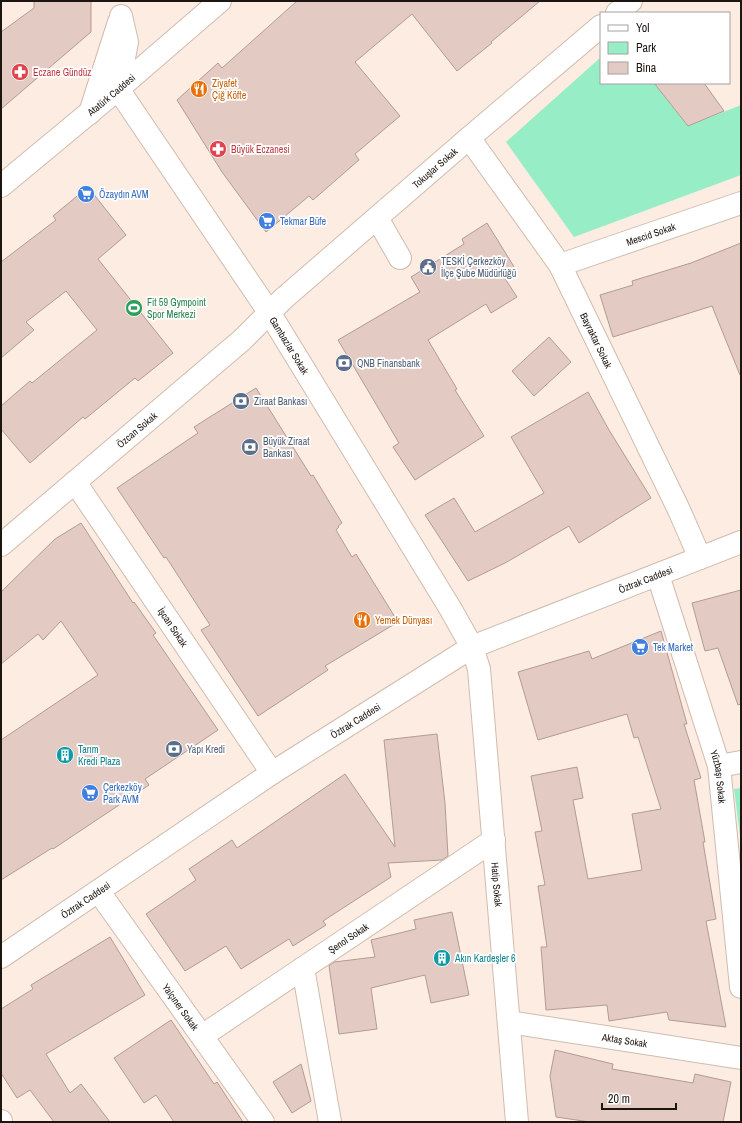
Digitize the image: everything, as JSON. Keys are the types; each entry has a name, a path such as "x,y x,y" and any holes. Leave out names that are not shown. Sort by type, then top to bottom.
{"street":[{"name":"Atatürk Caddesi","path":"1,186 90,113 220,1"},
{"path":"618,12 631,1"},
{"path":"118,89 127,42 122,8"},
{"path":"90,113 122,8"},
{"name":"Tokuşlar Sokak","path":"269,312 376,218 600,27"},
{"name":"Gambazlar Sokak","path":"118,89 269,312 450,608 472,647"},
{"name":"Bayraktar Sokak","path":"469,138 560,265 679,510 700,558"},
{"name":"Mescid Sokak","path":"560,265 741,203"},
{"path":"376,218 400,258"},
{"name":"Özcan Sokak","path":"1,545 242,340 269,312"},
{"name":"İşcan Sokak","path":"75,482 272,773"},
{"name":"Öztrak Caddesi","path":"1,957 99,892 272,773 472,647 741,542"},
{"name":"Yüzbaşı Sokak","path":"658,575 719,766 741,986"},
{"name":"Hatip Sokak","path":"472,647 479,670 517,1122"},
{"path":"719,766 741,762"},
{"name":"Şenol Sokak","path":"202,1036 494,840"},
{"name":"Yalçıner Sokak","path":"99,892 263,1122"},
{"path":"303,968 330,1122"},
{"name":"Aktaş Sokak","path":"509,1022 741,1058"}],"green space":[{"path":"600,58 600,84 655,84 688,126 741,105 741,175 574,237 506,142"},
{"path":"741,788 741,843 734,789"}],"building":[{"path":"34,1 91,1 91,32 1,109 1,32 34,8"},
{"path":"297,1 540,1 457,71 412,14 355,62 400,116 355,154 359,160 313,200 309,196 266,232 222,172 177,100 218,63 222,68"},
{"path":"655,84 705,84 724,111 688,126"},
{"path":"88,187 126,235 98,259 173,353 138,381 135,378 85,419 83,417 30,463 1,429 1,406 30,381 32,383 97,330 66,291 26,322 34,330 1,358 1,262 56,220 53,216"},
{"path":"487,223 516,270 504,277 517,297 491,313 486,304 428,340 457,389 455,390 484,436 415,480 393,447 399,443 338,340 420,292 411,277 464,244 462,239"},
{"path":"741,243 741,375 712,306 613,337 600,295 633,285 632,281 691,263"},
{"path":"549,337 571,362 534,396 512,371"},
{"path":"256,388 311,476 313,475 342,523 336,530 352,557 356,554 398,622 325,666 328,670 258,716 201,630 210,625 166,557 164,558 117,488 198,433 194,427"},
{"path":"588,392 609,430 651,498 579,543 569,526 505,563 468,581 425,515 454,498 475,532 544,493 511,437"},
{"path":"81,523 133,603 134,602 156,633 153,635 218,730 145,779 149,785 53,849 52,848 1,880 1,740 98,675 61,621 43,640 38,634 1,664 1,592 55,539"},
{"path":"741,590 741,704 738,705 718,648 705,651 692,603"},
{"path":"661,631 687,724 684,724 701,778 694,780 716,919 706,921 726,1027 669,1020 667,1012 609,1021 607,1005 546,1010 541,947 547,947 538,886 545,885 535,832 542,831 531,776 577,767 583,798 573,800 588,879 642,870 632,814 661,809 638,737 634,738 627,714 538,740 518,672 589,651 592,659"},
{"path":"437,734 445,803 448,856 442,860 388,863 391,877 323,921 326,925 293,946 289,939 241,969 226,946 185,971 146,914 196,880 189,869 232,840 237,848 345,774 395,847 384,740"},
{"path":"452,912 469,995 431,1003 425,975 371,988 377,1029 339,1034 329,966 334,962 375,957 371,940 416,929 414,920"},
{"path":"110,937 145,995 46,1054 70,1093 81,1084 110,1122 54,1122 30,1090 17,1098 1,1073 1,1009 33,989 31,985"},
{"path":"171,1020 214,1084 217,1082 243,1122 174,1122 156,1095 144,1103 114,1058"},
{"path":"555,1050 613,1064 612,1069 693,1083 695,1074 731,1082 723,1122 590,1122 556,1117 550,1076"},
{"path":"301,1064 311,1101 292,1113 273,1082"}],"place":[{"name":"Eczane Gündüz","path":"20,72"},
{"name":"Ziyafet Çiğ Köfte","path":"199,89"},
{"name":"Büyük Eczanesi","path":"218,149"},
{"name":"Özaydın AVM","path":"86,194"},
{"name":"Tekmar Büfe","path":"267,221"},
{"name":"TESKİ Çerkezköy İlçe Şube Müdürlüğü","path":"428,267"},
{"name":"Fit 59 Gympoint Spor Merkezi","path":"134,308"},
{"name":"QNB Finansbank","path":"344,363"},
{"name":"Ziraat Bankası","path":"241,401"},
{"name":"Büyük Ziraat Bankası","path":"250,447"},
{"name":"Yemek Dünyası","path":"362,620"},
{"name":"Tek Market","path":"640,647"},
{"name":"Yapı Kredi","path":"174,749"},
{"name":"Tarım Kredi Plaza","path":"65,755"},
{"name":"Çerkezköy Park AVM","path":"90,793"},
{"name":"Akın Kardeşler 6","path":"442,958"}]}
